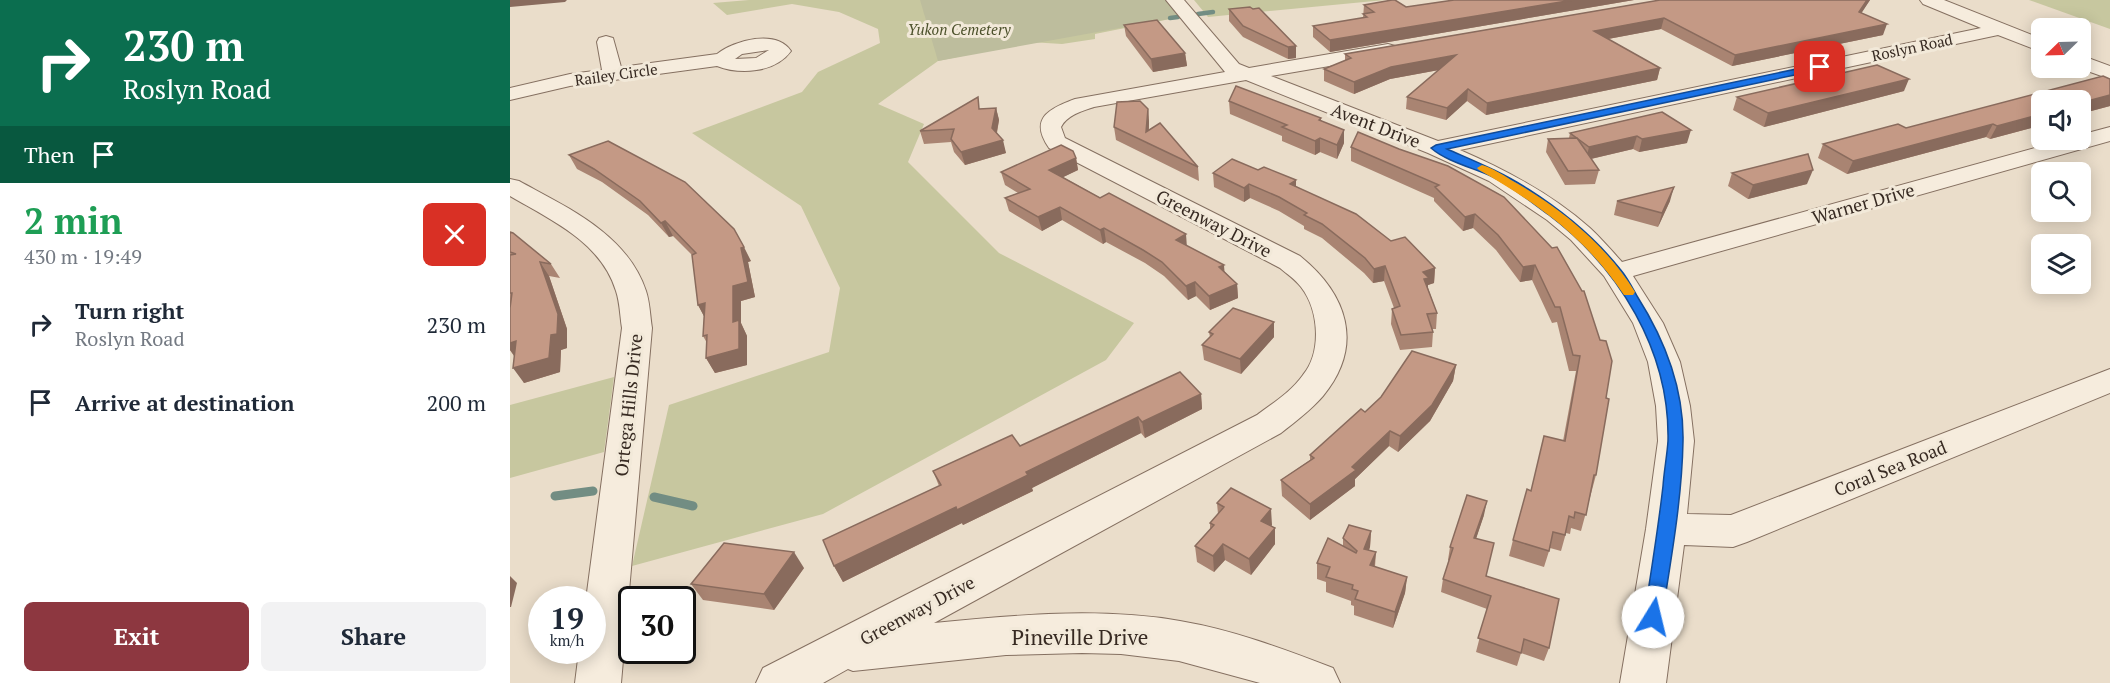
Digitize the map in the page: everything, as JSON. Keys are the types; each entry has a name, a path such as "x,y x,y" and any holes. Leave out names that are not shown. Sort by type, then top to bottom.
{"street":[{"name":"Avent Drive","path":"1175,0 1232,68 1470,162 1525,192 1581,234 1616,272 1648,323 1664,362 1673,406 1676,441 1644,683"},
{"path":"1929,0 2031,42"},
{"name":"Roslyn Road","path":"1436,148 2000,29"},
{"path":"606,42 613,74"},
{"name":"Greenway Drive","path":"779,683 1269,424 1300,399 1320,376 1329,354 1332,329 1325,303 1311,280 1290,262 1058,143 1051,136 1049,128 1053,119 1074,106 1090,101 1409,46"},
{"name":"Railey Circle","path":"510,94 562,82 723,59"},
{"path":"2091,66 2110,74"},
{"name":"Warner Drive","path":"1616,272 2110,134"},
{"name":"Ortega Hills Drive","path":"512,189 576,224 605,249 619,265 631,290 637,328 598,683"},
{"name":"Coral Sea Road","path":"1666,529 1733,531 2110,380"},
{"name":"Pineville Drive","path":"837,652 1044,632 1101,633 1161,638 1222,651 1317,683"}],"green space":[{"path":"749,0 1166,0 1180,17 1095,34 1095,39 1062,44 1030,42 938,61 878,104 924,124 908,162 999,253 1134,323 1106,360 823,514 632,566 669,405 829,352 840,288 801,206 692,133 802,92 818,72 880,43 878,29 839,12 792,4 727,15 713,3"},
{"name":"Yukon Cemetery","path":"920,0 1166,0 1180,17 938,61"},
{"path":"1194,0 1385,0 1208,17"},
{"path":"2029,0 2110,0 2110,29 2091,22 2091,18 2079,18"},
{"path":"614,377 604,452 510,478 510,405"}],"building":[{"path":"1392,0 1406,7 1454,0 1573,0 1330,40 1313,26 1367,17 1363,14 1374,12 1364,5"},
{"path":"1660,0 1867,0 1859,12 1887,24 1735,55 1664,18 1594,31 1660,68 1487,103 1468,89 1447,108 1407,97 1456,55 1391,67 1354,82 1324,69 1351,58 1345,54"},
{"path":"1259,8 1296,46 1288,47 1243,26 1229,9"},
{"path":"1157,20 1185,53 1151,59 1124,25"},
{"path":"1877,65 1909,79 1768,113 1737,97"},
{"path":"2103,76 2110,79 2110,95 2091,100 2091,90 2050,90"},
{"path":"1236,86 1321,118 1319,120 1344,130 1337,145 1320,138 1315,141 1282,127 1287,125 1229,101"},
{"path":"2031,95 2031,117 1997,126 1993,124 1853,161 1823,144 1898,124 1906,128"},
{"path":"978,97 979,109 996,108 992,128 1003,140 961,152 951,139 954,129 920,131"},
{"path":"1140,101 1148,109 1146,132 1160,123 1198,167 1114,127 1117,102"},
{"path":"1662,112 1691,130 1642,139 1637,136 1589,147 1570,133"},
{"path":"1358,132 1448,166 1504,197 1552,248 1557,247 1584,291 1600,340 1606,341 1612,361 1606,398 1609,399 1596,475 1594,475 1586,515 1575,512 1574,518 1569,516 1565,535 1553,532 1549,551 1513,540 1527,489 1531,491 1544,436 1565,441 1580,356 1573,355 1560,307 1555,307 1535,265 1523,267 1498,235 1475,214 1465,217 1435,187 1439,185 1351,147"},
{"path":"1577,138 1599,170 1568,171 1548,139"},
{"path":"608,141 685,182 734,229 744,247 741,248 748,282 733,286 733,322 739,320 739,349 706,358 707,335 703,336 705,303 698,305 692,255 696,253 665,221 661,223 640,201 594,169 569,155"},
{"path":"1061,145 1073,151 1076,158 1049,170 1100,198 1109,193 1186,234 1176,240 1224,265 1219,267 1237,284 1209,296 1195,282 1186,286 1162,262 1104,228 1100,230 1060,207 1038,217 1005,198 1030,189 1001,172"},
{"path":"1808,154 1813,170 1753,185 1732,173"},
{"path":"1232,159 1258,170 1264,167 1296,180 1290,184 1356,214 1391,241 1405,237 1435,268 1423,272 1429,278 1424,279 1437,313 1427,314 1433,332 1401,335 1392,309 1400,306 1385,266 1374,269 1365,258 1322,224 1304,215 1307,213 1279,197 1249,184 1244,188 1213,173"},
{"path":"1674,187 1662,213 1617,201"},
{"path":"510,232 551,264 540,262 558,314 557,334 551,335 549,358 513,368 516,341 510,343 512,293 510,293 510,255 516,254 510,252"},
{"path":"1233,308 1274,322 1240,359 1202,345 1213,334 1209,332"},
{"path":"1412,351 1456,365 1432,405 1400,436 1390,431 1352,467 1356,470 1310,504 1281,480 1314,458 1310,455 1361,409 1365,412 1381,397"},
{"path":"1180,372 1201,394 1142,422 1138,417 1026,472 1028,475 957,510 956,507 834,566 823,540 941,485 933,471 1012,435 1020,446"},
{"path":"1231,488 1271,509 1261,521 1275,528 1249,559 1223,544 1213,556 1195,546 1214,525 1210,523 1224,507 1217,503"},
{"path":"1467,495 1487,501 1474,538 1494,543 1486,576 1559,599 1549,648 1524,639 1521,653 1478,638 1491,596 1443,579 1453,548 1450,547"},
{"path":"1349,525 1371,531 1364,549 1376,552 1370,565 1407,577 1395,612 1355,599 1358,591 1352,589 1353,585 1326,577 1330,567 1317,563 1328,538 1356,553 1357,551 1343,538"},
{"path":"724,543 794,552 764,594 691,584"}],"waterway":[{"path":"1198,14 1213,12"},
{"path":"1170,18 1178,17"},
{"path":"555,496 593,491"},
{"path":"654,497 693,506"}],"slow traffic":[{"path":"1482,168 1525,192 1581,234 1616,272 1628,292"}],"route":[{"path":"1653,617 1676,441 1673,406 1664,362 1648,323 1616,272 1581,234 1525,192 1470,162 1436,148 1820,67"}]}
